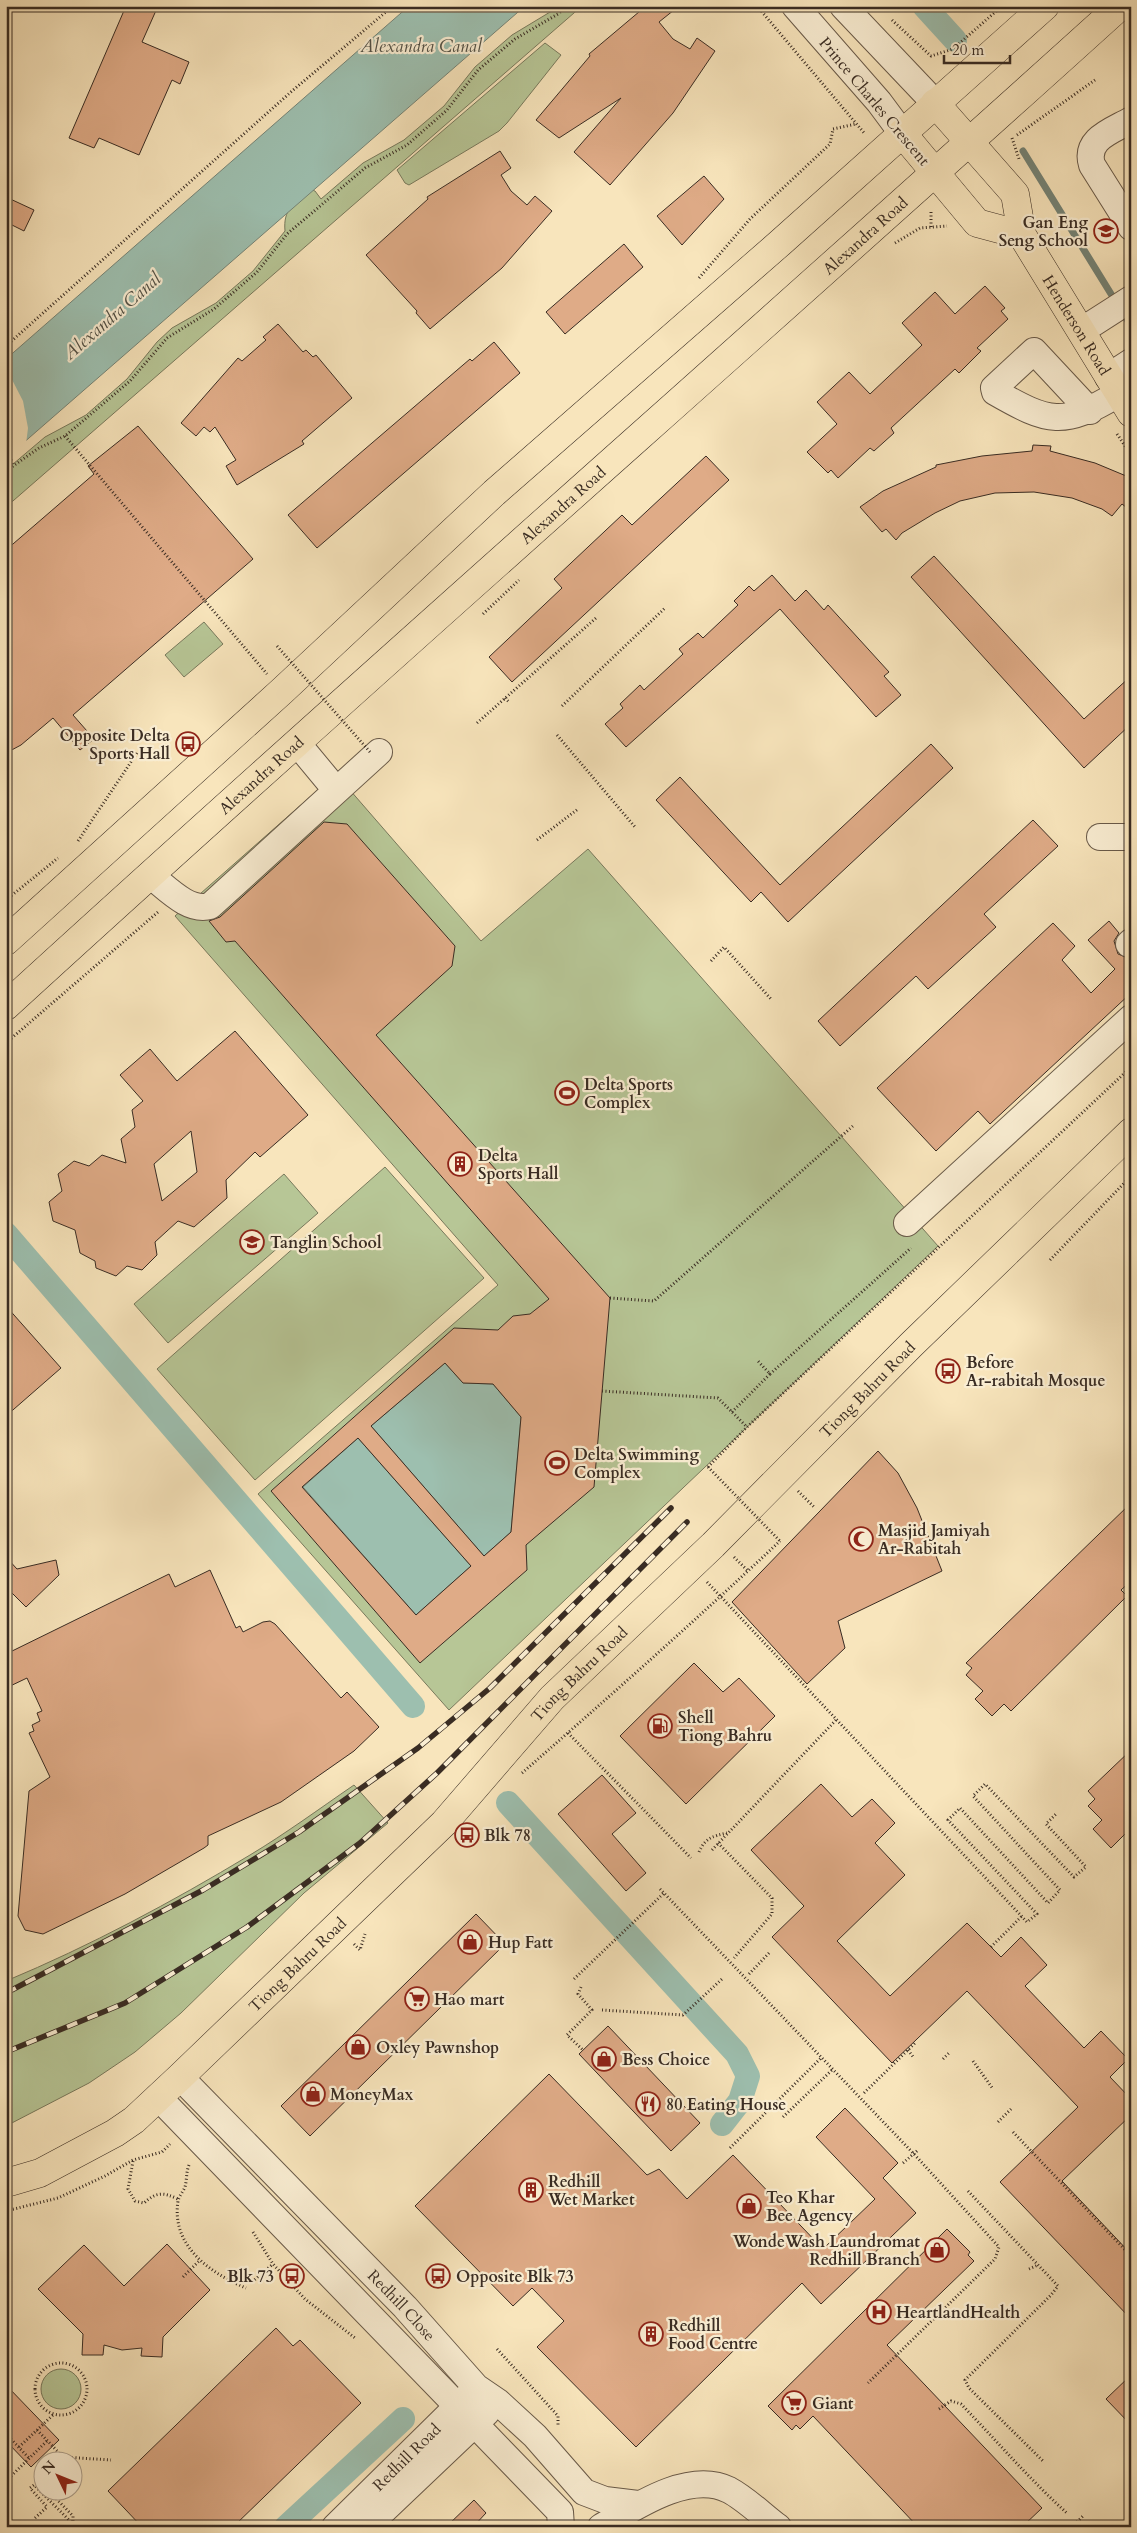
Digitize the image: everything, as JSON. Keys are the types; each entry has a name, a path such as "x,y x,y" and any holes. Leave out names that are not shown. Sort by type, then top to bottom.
{"main road":[{"path":"6,941 282,691 494,493 780,244 1045,6"},
{"name":"Alexandra Road","path":"6,1006 1120,6"},
{"path":"935,103 971,141"},
{"name":"Prince Charles Crescent","path":"902,133 935,174"},
{"name":"Henderson Road","path":"971,141 1015,194 1022,235 1089,325 1123,382"},
{"path":"935,174 977,223 1022,235"},
{"name":"Tiong Bahru Road","path":"6,2183 40,2172 90,2148 134,2120 444,1824 552,1698 691,1565 904,1352 1131,1132"}],"street":[{"name":"Prince Charles Crescent","path":"795,6 879,102 902,133"},
{"path":"843,6 935,103"},
{"path":"1131,120 1094,144 1089,155 1092,165 1131,227"},
{"path":"1089,325 1128,301"},
{"path":"1090,410 1123,382"},
{"path":"297,743 336,790"},
{"path":"150,875 191,906 200,908 210,906 336,790 374,752"},
{"path":"1100,838 1131,836"},
{"path":"907,1223 1006,1121 1084,1049 1131,1018"},
{"name":"Redhill Close","path":"180,2077 405,2307 476,2387 498,2402 535,2436 584,2492 605,2500 638,2504"},
{"name":"Redhill Close","path":"158,2097 560,2512 561,2527"},
{"name":"Redhill Road","path":"366,2527 466,2416 476,2387"},
{"name":"Redhill Road","path":"335,2527 466,2416 498,2402"},
{"name":"Redhill Close","path":"601,2527 638,2504 685,2485 706,2483 728,2490 778,2527"}],"path":[{"path":"6,346 292,91 394,6"},
{"path":"6,475 13,466 39,448 65,436 130,381 167,338 214,309 257,272 287,234 358,174 407,145 447,110 478,70 515,39 558,14 566,6"},
{"path":"695,283 750,219 830,144 833,129 856,124 757,6"},
{"path":"891,19 931,56 953,49 1002,6"},
{"path":"1012,138 1095,80"},
{"path":"932,211 932,227"},
{"path":"895,244 920,228 952,226"},
{"path":"65,436 266,673"},
{"path":"6,443 13,466"},
{"path":"483,614 524,575"},
{"path":"562,706 666,608"},
{"path":"477,723 596,618"},
{"path":"277,646 374,752"},
{"path":"505,698 509,702"},
{"path":"557,735 635,827"},
{"path":"77,842 137,753"},
{"path":"537,840 578,809"},
{"path":"6,900 63,854"},
{"path":"6,1043 177,895"},
{"path":"711,961 724,947 771,999"},
{"path":"748,1571 780,1541 708,1467 747,1427 1131,1067"},
{"path":"610,1298 654,1301 854,1125"},
{"path":"1050,1260 1131,1176"},
{"path":"732,1412 770,1374 920,1239 907,1223"},
{"path":"758,1360 770,1374"},
{"path":"602,1391 718,1398 747,1427"},
{"path":"691,1565 1027,1922 1038,1914 948,1820 960,1808 1048,1902 1060,1890 973,1796 985,1784 1074,1877 1086,1867 1046,1824 1057,1813"},
{"path":"712,1850 836,1720"},
{"path":"568,1733 691,1858"},
{"path":"699,1852 702,1843 708,1838 730,1832"},
{"path":"718,1843 772,1898 772,1914 734,1958"},
{"path":"660,1889 914,2154 996,2243 999,2252 994,2259 868,2383"},
{"path":"574,1979 664,1893"},
{"path":"991,1947 1022,1916"},
{"path":"355,1945 360,1950"},
{"path":"749,1974 770,1952"},
{"path":"602,2010 684,2015 722,1979"},
{"path":"581,1987 578,1994 592,2010 567,2035 583,2050"},
{"path":"864,2093 915,2042"},
{"path":"908,2050 914,2058"},
{"path":"943,2059 949,2053"},
{"path":"730,2148 821,2058"},
{"path":"973,2061 993,2088"},
{"path":"783,2117 832,2070"},
{"path":"998,2122 1011,2109"},
{"path":"1013,2132 1131,2256"},
{"path":"6,2211 58,2198 105,2176 133,2160 162,2152 170,2144"},
{"path":"904,2163 918,2150"},
{"path":"133,2160 128,2189 135,2201 144,2203 154,2194 165,2193 178,2199"},
{"path":"190,2164 186,2175 185,2187 178,2199 177,2218 190,2251 212,2272 246,2288"},
{"path":"968,2191 1058,2286 965,2380 969,2388 1044,2462"},
{"path":"183,2277 199,2261"},
{"path":"252,2282 273,2264"},
{"path":"1029,2270 1038,2265"},
{"path":"497,2349 558,2416 559,2434"},
{"path":"19,2447 54,2414 72,2412 84,2400 87,2392 83,2374 77,2368 62,2362 54,2363 40,2372 34,2388 40,2404 54,2414"},
{"path":"939,2409 951,2401 961,2404 1044,2493 1068,2514"},
{"path":"37,2430 57,2450"},
{"path":"6,2434 29,2458"},
{"path":"6,2481 48,2440"},
{"path":"82,2458 111,2460"},
{"path":"35,2518 47,2507 41,2500"},
{"path":"49,2500 73,2524 73,2516 58,2500"},
{"path":"1072,2527 1083,2516"}],"green space":[{"path":"560,6 582,6 6,507 6,470 45,437 86,415 127,379 157,342 172,328 216,303 253,271 285,231 288,212 299,198 309,189 315,191 321,199 363,163 404,140 444,106 475,67 512,35"},
{"path":"545,43 561,55 499,131 409,185 405,183 397,170"},
{"path":"204,622 223,644 184,677 165,655"},
{"name":"Delta Sports Complex","path":"336,774 481,941 588,849 938,1246 449,1710 258,1494 498,1285 175,916"},
{"path":"385,1167 484,1278 255,1480 157,1369"},
{"path":"284,1174 318,1213 168,1343 134,1304"},
{"path":"354,1785 388,1823 304,1893 181,2013 135,2052 89,2083 6,2126 6,1981 100,1938 191,1890 263,1847"},
{"path":"65,2369 72,2372 78,2378 81,2389 80,2397 72,2406 65,2409 57,2409 50,2406 42,2397 41,2385 44,2378 53,2370"}],"water":[{"name":"Alexandra Canal","path":"409,6 525,6 6,458 6,359"},
{"path":"445,1363 463,1383 493,1384 521,1417 511,1532 484,1556 371,1426"},
{"path":"358,1438 471,1566 416,1615 303,1487"}],"pier":[{"path":"6,368 23,401 28,428 26,444 6,461"}],"building":[{"path":"126,6 158,6 142,42 189,62 180,84 172,80 139,155 99,138 94,148 69,138"},
{"path":"646,6 679,6 659,22 673,39 690,49 697,38 715,51 673,113 610,185 574,152 621,98 559,138 536,120 590,56 589,54"},
{"path":"500,151 511,168 501,175 511,191 527,205 535,196 552,211 502,268 430,329 416,313 417,311 366,255 428,199 427,197"},
{"path":"704,176 724,199 682,245 657,216"},
{"path":"6,197 34,210 24,231 6,222"},
{"path":"624,244 643,267 565,334 546,312"},
{"path":"985,286 1005,308 1001,311 1008,319 977,348 981,351 959,373 955,369 891,428 894,433 874,451 870,448 838,478 831,470 828,473 807,452 837,424 817,402 849,372 870,394 922,345 902,323 935,292 955,314"},
{"path":"278,324 303,352 306,350 313,357 316,355 352,398 302,441 304,444 237,485 226,466 236,460 215,427 210,432 204,427 196,436 181,423 238,358 242,361 266,340 263,337"},
{"path":"494,342 520,373 317,548 288,515 470,359 472,361"},
{"path":"138,426 253,559 73,715 94,739 80,750 53,718 21,745 6,753 6,550 94,474 88,466"},
{"path":"1033,445 1051,446 1050,451 1095,463 1131,478 1131,511 1122,504 1112,516 1102,509 1072,498 1034,492 995,493 960,501 935,513 902,533 896,540 886,529 882,532 860,507 883,491 936,467 936,465 982,456 1032,451"},
{"path":"706,456 729,480 512,682 489,657 562,588 554,579 622,515 632,525"},
{"path":"934,556 1084,719 1131,676 1131,724 1084,768 911,577"},
{"path":"772,575 795,601 806,590 824,610 828,605 889,672 884,676 901,695 876,717 780,609 626,747 605,724 623,708 620,704 640,685 644,690 683,654 679,649 698,633 703,638 738,605 734,601 749,586 754,591"},
{"path":"931,744 953,768 788,922 761,892 751,902 656,800 680,777 780,885"},
{"path":"1033,820 1058,846 984,914 996,927 928,989 916,976 840,1046 818,1021"},
{"path":"324,822 347,824 455,946 452,966 376,1035 610,1298 594,1487 526,1545 527,1570 420,1663 271,1491 454,1328 498,1330 513,1316 530,1314 549,1299 235,941 226,942 209,921 220,917","holes":["445,1363 463,1383 493,1384 521,1417 511,1532 484,1556 371,1426","358,1438 471,1566 416,1615 302,1487"]},
{"path":"1109,921 1119,933 1114,941 1118,954 1131,959 1131,993 990,1124 978,1111 936,1151 877,1088 1053,923 1075,946 1062,960 1091,993 1115,969 1088,940"},
{"path":"235,1031 308,1115 260,1157 255,1152 226,1180 227,1198 194,1227 178,1221 155,1242 157,1255 142,1270 127,1266 116,1276 96,1268 95,1261 80,1253 75,1230 53,1221 49,1202 62,1191 58,1174 74,1161 89,1166 102,1155 126,1163 121,1139 135,1127 132,1110 143,1101 120,1075 150,1049 177,1081","holes":["191,1131 197,1172 162,1201 154,1164"]},
{"path":"6,1306 61,1368 6,1416"},
{"name":"Masjid Jamiyah Ar-Rabitah","path":"878,1451 898,1473 917,1508 942,1571 838,1621 845,1648 807,1684 732,1602"},
{"path":"1131,1503 1131,1581 1121,1590 1127,1596 1011,1711 1004,1704 992,1716 975,1699 983,1691 966,1675 972,1668 966,1663"},
{"path":"6,1557 17,1569 56,1560 59,1575 26,1607 6,1587"},
{"path":"210,1570 236,1628 240,1626 243,1632 263,1622 270,1621 275,1624 341,1698 347,1692 379,1727 354,1751 281,1802 208,1836 208,1845 204,1848 125,1894 43,1934 25,1930 18,1916 29,1791 50,1777 29,1733 34,1731 32,1725 40,1721 37,1713 42,1711 27,1678 6,1688 6,1654 169,1574 175,1587"},
{"name":"Shell Tiong Bahru","path":"694,1663 723,1692 739,1678 775,1716 686,1804 620,1736"},
{"path":"1131,1750 1131,1828 1111,1848 1093,1829 1102,1820 1088,1806 1095,1799 1088,1791"},
{"path":"602,1775 636,1813 612,1834 646,1873 626,1891 558,1814"},
{"path":"821,1784 852,1817 872,1799 895,1823 875,1843 905,1875 837,1941 890,1996 967,1923 1001,1957 1021,1937 1047,1965 1025,1986 1084,2048 1101,2031 1128,2059 1110,2077 1131,2099 1131,2115 1062,2181 1131,2254 1131,2319 1000,2182 1078,2107 967,1991 892,2063 772,1937 804,1906 751,1850"},
{"path":"476,1914 505,1944 310,2136 281,2106"},
{"path":"608,2026 700,2123 671,2151 579,2054"},
{"path":"549,2074 647,2175 659,2169 687,2199 733,2155 823,2249 875,2199 816,2137 845,2108 898,2163 883,2178 916,2213 821,2304 802,2283 636,2447 537,2347 564,2321 532,2288 513,2306 415,2206"},
{"path":"947,2229 970,2252 968,2255 974,2261 887,2345 1042,2508 1022,2527 918,2527 813,2416 800,2429 796,2425 792,2430 768,2406"},
{"path":"167,2244 210,2290 163,2337 162,2357 141,2356 142,2348 122,2350 104,2345 103,2355 82,2355 83,2334 38,2289 84,2245 124,2286"},
{"path":"276,2328 293,2346 300,2340 361,2403 233,2527 142,2527 108,2491"},
{"path":"1131,2375 1131,2425 1106,2399"},
{"path":"6,2385 59,2440 49,2450 32,2450 31,2467 6,2441"},
{"path":"474,2500 486,2513 473,2527 446,2527"}],"waterway":[{"path":"924,6 955,40"},
{"path":"1023,151 1116,302"},
{"path":"1122,311 1131,326"},
{"path":"6,1234 413,1706"},
{"path":"508,1803 737,2054 748,2076 740,2101 722,2124"},
{"path":"286,2527 403,2419"}],"railway":[{"path":"6,1993 203,1890 299,1832 418,1748 490,1688 671,1508"},
{"path":"6,2052 125,2003 247,1927 360,1843 437,1773 687,1522"}],"place":[{"name":"Gan Eng Seng School","path":"1106,231"},
{"name":"Opposite Delta Sports Hall","path":"188,744"},
{"name":"Delta Sports Complex","path":"567,1093"},
{"name":"Delta Sports Hall","path":"460,1164"},
{"name":"Tanglin School","path":"252,1242"},
{"name":"Before Ar-rabitah Mosque","path":"948,1371"},
{"name":"Delta Swimming Complex","path":"557,1463"},
{"name":"Masjid Jamiyah Ar-Rabitah","path":"861,1539"},
{"name":"Shell Tiong Bahru","path":"660,1726"},
{"name":"Blk 78","path":"467,1835"},
{"name":"Hup Fatt","path":"470,1942"},
{"name":"Hao mart","path":"417,1999"},
{"name":"Oxley Pawnshop","path":"358,2047"},
{"name":"Bess Choice","path":"604,2059"},
{"name":"MoneyMax","path":"313,2094"},
{"name":"80 Eating House","path":"648,2104"},
{"name":"Redhill Wet Market","path":"531,2190"},
{"name":"Teo Khar Bee Agency","path":"749,2206"},
{"name":"WondeWash Laundromat Redhill Branch","path":"937,2250"},
{"name":"Blk 73","path":"292,2276"},
{"name":"Opposite Blk 73","path":"438,2276"},
{"name":"HeartlandHealth","path":"879,2312"},
{"name":"Redhill Food Centre","path":"651,2334"},
{"name":"Giant","path":"794,2403"}]}
